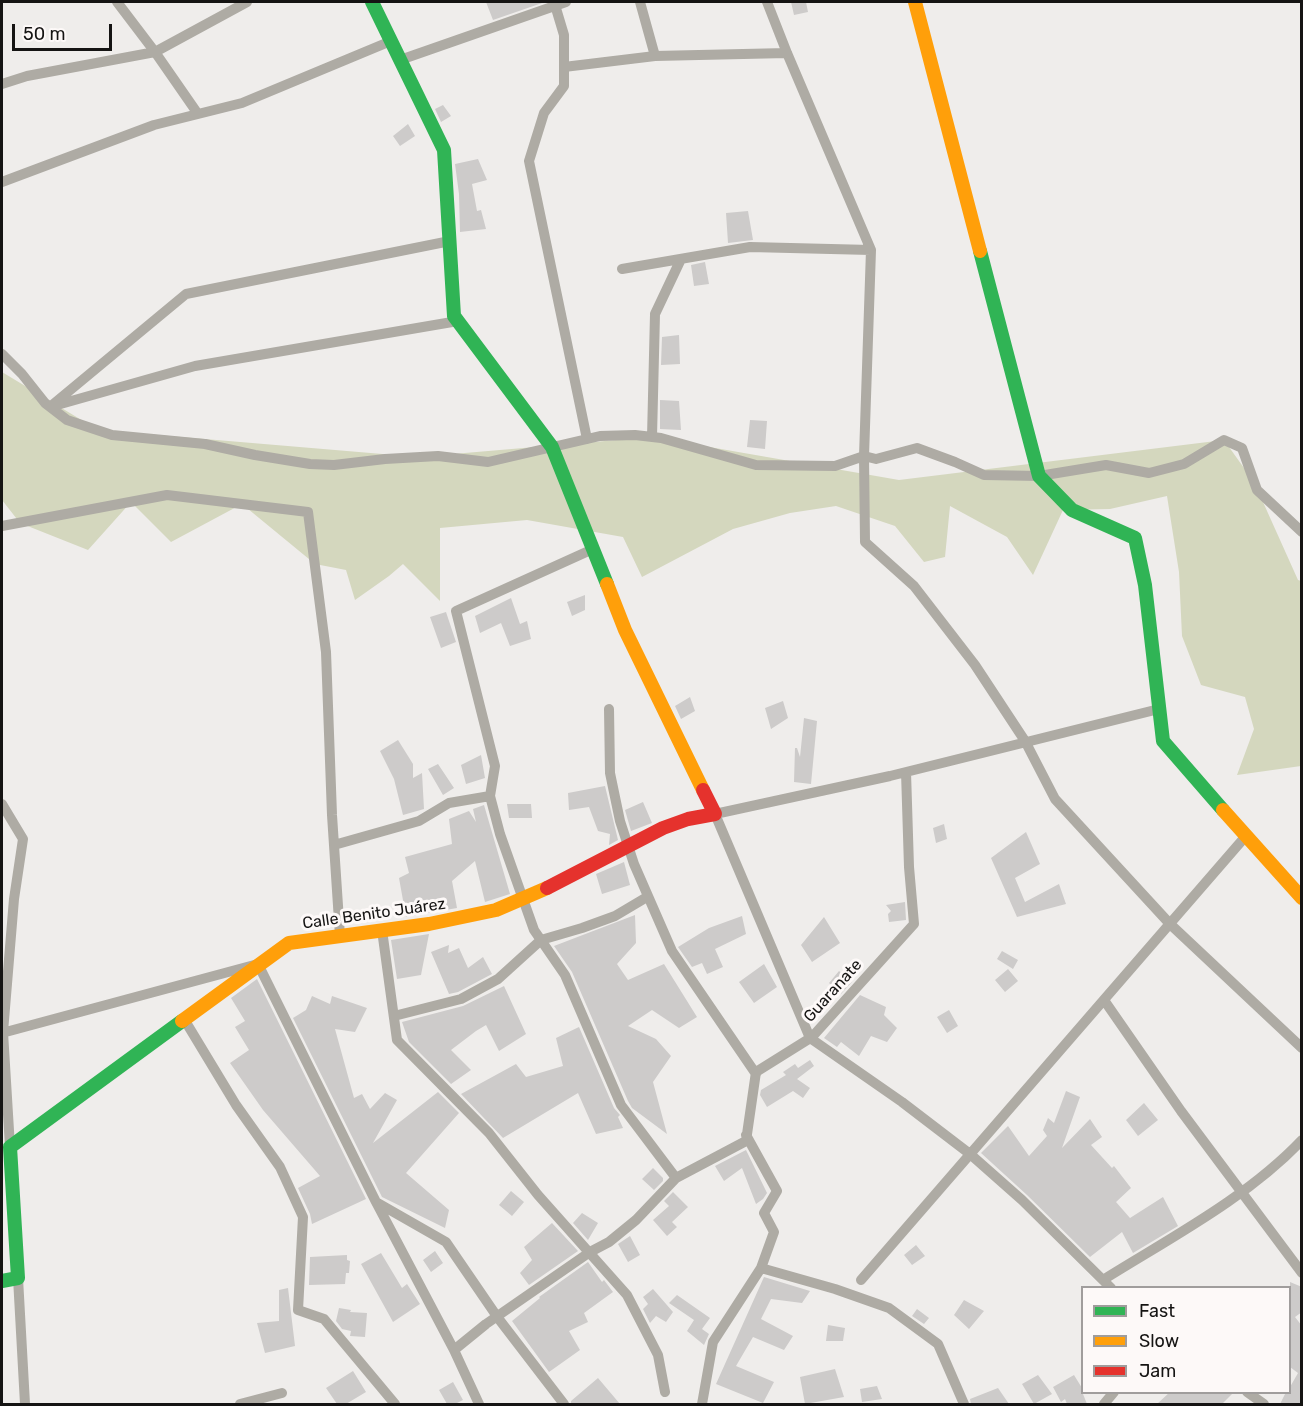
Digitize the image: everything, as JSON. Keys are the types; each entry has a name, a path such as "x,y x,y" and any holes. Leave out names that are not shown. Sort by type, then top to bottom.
{"main road":[{"path":"372,2 444,150 454,316 552,447 625,630 715,814"},
{"path":"915,2 1039,476 1072,510 1136,538 1145,585 1162,741 1245,837 1302,897"},
{"name":"Calle Benito Juárez","path":"10,1147 289,943 429,924 496,910 523,900 663,828 688,819 715,814"},
{"path":"2,1281 18,1278 10,1147"}],"street":[{"path":"117,2 198,114"},
{"path":"2,84 27,76 155,52 247,2"},
{"path":"640,2 655,56"},
{"path":"767,2 871,250 864,456 865,542 914,586 975,665 1025,741 1055,799 1170,924 1302,1048"},
{"path":"400,60 560,3 564,34 564,86 544,113 529,160 587,439"},
{"path":"2,182 154,125 242,103 391,41"},
{"path":"564,67 655,56 787,53"},
{"path":"51,406 186,294 450,241"},
{"path":"622,269 750,247 871,250"},
{"path":"652,437 655,314 681,259"},
{"path":"51,406 195,366 458,321"},
{"path":"2,354 51,406 68,420 112,435 205,444 255,456 310,464 334,465 438,456 488,462 600,436 661,438 756,465 835,466 864,456 876,459 917,448 984,475 1039,476 1106,465 1149,473 1184,464 1224,440 1242,448 1257,490 1302,532"},
{"path":"2,526 167,495 308,512 326,652 340,936"},
{"path":"593,549 456,611 495,766 490,796 500,834 534,930 565,975 621,1105 676,1178"},
{"path":"454,1350 486,1324 498,1318 590,1252 609,1242 636,1220 676,1178 746,1141 756,1074 672,951 647,897 620,821 610,773 609,709"},
{"path":"1159,709 906,772 715,814 810,1038 902,1102 970,1154 1022,1200 1107,1284 1243,1192 1284,1159 1302,1140"},
{"name":"Guaranate","path":"756,1074 810,1038 914,924 909,867 906,772"},
{"path":"334,845 419,821 449,803 490,796"},
{"path":"2,804 23,839 14,899 2,1032 10,1147"},
{"path":"861,1280 1245,837"},
{"path":"394,1016 461,999 498,979 542,940 615,916 647,897"},
{"path":"382,930 397,1040 489,1133 538,1195 627,1295 658,1355 665,1392"},
{"path":"2,1032 258,964 376,1202 454,1350 478,1404"},
{"path":"1104,1000 1174,1101 1302,1273"},
{"path":"184,1018 236,1105 280,1167 303,1217 298,1310 324,1319 395,1404"},
{"path":"702,1404 712,1342 761,1268 774,1232 764,1213 777,1191 747,1135"},
{"path":"376,1202 446,1242 498,1318 564,1404"},
{"path":"761,1268 835,1289 889,1308 938,1344 964,1404"},
{"path":"18,1278 25,1404"},
{"path":"240,1404 282,1393"},
{"path":"1250,1394 1264,1404"}],"green space":[{"path":"2,372 98,430 418,457 652,437 899,480 1224,440 1254,482 1298,580 1301,581 1301,766 1237,775 1254,729 1245,697 1201,685 1182,636 1179,572 1167,496 1110,509 1063,510 1033,575 1007,537 950,506 945,557 924,562 895,526 836,506 790,513 733,529 642,577 623,537 527,520 440,528 440,601 403,564 355,600 346,570 315,564 242,504 171,542 131,502 88,550 20,523 2,500"}],"building":[{"path":"486,2 542,2 542,3 493,20"},
{"path":"791,2 806,2 808,12 794,15"},
{"path":"443,105 451,116 441,122 435,109"},
{"path":"408,124 415,136 400,146 393,136"},
{"path":"478,159 487,180 472,184 477,211 481,210 486,229 460,232 455,164"},
{"path":"748,211 753,240 728,243 726,213"},
{"path":"705,262 709,284 694,286 691,265"},
{"path":"679,335 680,364 661,365 662,337"},
{"path":"660,400 679,401 681,430 660,429"},
{"path":"750,420 767,421 765,449 747,447"},
{"path":"585,595 585,610 572,616 567,602"},
{"path":"511,598 520,624 527,621 531,639 510,646 501,623 480,633 475,616"},
{"path":"446,612 456,642 441,648 430,617"},
{"path":"690,697 695,711 681,719 675,706"},
{"path":"783,701 788,718 771,729 765,708"},
{"path":"804,718 817,721 811,784 794,782 795,748 800,757"},
{"path":"398,740 413,764 413,778 422,773 424,809 403,815 394,779 380,751"},
{"path":"481,755 485,778 466,784 461,765"},
{"path":"438,764 454,788 443,795 428,769"},
{"path":"605,786 618,840 609,845 610,834 598,831 589,807 569,810 568,793"},
{"path":"643,802 652,823 631,831 625,810"},
{"path":"507,804 531,804 532,818 509,818"},
{"path":"484,805 510,894 485,902 475,861 452,881 457,908 406,917 399,878 409,873 405,857 452,844 449,819 469,811 476,822 473,809"},
{"path":"944,824 947,839 936,843 933,828"},
{"path":"1026,832 1040,864 1015,878 1025,902 1059,884 1066,904 1017,917 991,858"},
{"path":"624,862 630,885 602,894 596,874"},
{"path":"905,902 906,920 889,922 888,914 891,911 886,905"},
{"path":"635,915 636,943 617,964 628,980 664,964 697,1017 679,1028 652,1010 628,1026 656,1039 671,1056 653,1082 667,1134 632,1108 572,972 554,946"},
{"path":"742,916 746,934 715,949 723,967 707,974 702,963 692,967 678,947 709,928"},
{"path":"824,917 840,943 812,962 801,945"},
{"path":"429,934 421,975 397,979 391,940"},
{"path":"449,945 448,953 459,948 468,968 483,957 492,974 458,992 449,994 431,952"},
{"path":"1002,951 1018,960 1013,969 997,959"},
{"path":"764,964 777,987 754,1003 739,982"},
{"path":"1008,969 1018,981 1005,992 995,980"},
{"path":"839,971 852,982 841,994 829,983"},
{"path":"257,979 366,1199 312,1224 298,1188 320,1176 263,1110 230,1063 249,1050 235,1027 245,1021 231,998"},
{"path":"504,986 526,1034 499,1051 486,1025 476,1031 451,1050 471,1070 451,1084 409,1042 402,1022 463,1006"},
{"path":"860,995 886,1007 884,1015 897,1028 887,1042 871,1036 859,1056 841,1042 837,1047 824,1038"},
{"path":"312,996 330,1004 332,996 367,1008 355,1032 335,1029 354,1098 362,1094 370,1109 385,1093 397,1100 373,1143 438,1092 459,1113 406,1173 449,1210 445,1228 382,1197 293,1018 306,1010"},
{"path":"949,1010 958,1026 947,1033 937,1017"},
{"path":"579,1027 614,1108 620,1115 618,1117 623,1128 596,1134 578,1093 503,1138 461,1094 516,1064 526,1077 563,1066 556,1038"},
{"path":"810,1060 814,1066 797,1079 810,1088 803,1098 793,1091 767,1107 760,1095 761,1090 786,1075 783,1072 795,1064 798,1068"},
{"path":"1066,1091 1080,1097 1062,1148 1090,1119 1102,1137 1091,1145 1112,1168 1114,1166 1131,1188 1116,1202 1130,1218 1163,1197 1178,1226 1133,1253 1122,1232 1090,1257 981,1153 1008,1126 1029,1156 1047,1136 1043,1130 1048,1118 1054,1123"},
{"path":"1144,1103 1158,1120 1138,1136 1126,1120"},
{"path":"746,1150 767,1193 756,1204 742,1168 724,1181 715,1166"},
{"path":"653,1168 663,1178 654,1190 642,1179"},
{"path":"511,1191 524,1202 512,1216 499,1205"},
{"path":"673,1192 688,1207 672,1222 677,1227 667,1236 653,1220 669,1206 664,1201"},
{"path":"582,1213 598,1223 588,1240 573,1223"},
{"path":"552,1223 578,1251 529,1285 520,1273 532,1260 524,1247"},
{"path":"630,1236 640,1255 628,1262 618,1244"},
{"path":"916,1245 925,1256 912,1265 904,1255"},
{"path":"435,1251 443,1263 431,1272 423,1260"},
{"path":"381,1253 402,1288 407,1284 420,1304 393,1322 361,1264"},
{"path":"347,1255 347,1260 350,1261 345,1284 309,1285 310,1257"},
{"path":"588,1262 602,1282 604,1280 613,1292 584,1313 588,1322 569,1331 580,1350 549,1372 512,1321 539,1297"},
{"path":"764,1277 810,1291 802,1303 771,1299 761,1319 793,1336 784,1350 753,1337 736,1366 774,1382 763,1403 716,1384"},
{"path":"1290,1282 1302,1287 1302,1312 1295,1317 1302,1326 1302,1404 1280,1404 1285,1394 1291,1394 1291,1385 1298,1373 1291,1368"},
{"path":"288,1288 295,1346 265,1353 257,1323 279,1321 279,1290"},
{"path":"653,1289 673,1312 666,1322 656,1316 650,1323 643,1309 648,1304 643,1297"},
{"path":"677,1295 710,1318 702,1329 709,1334 704,1345 687,1331 694,1320 669,1303"},
{"path":"964,1300 984,1311 969,1329 954,1315"},
{"path":"339,1308 351,1310 350,1312 367,1313 365,1337 350,1336 351,1331 342,1329 336,1321"},
{"path":"917,1309 929,1318 924,1324 912,1316"},
{"path":"828,1325 845,1328 843,1341 826,1341"},
{"path":"835,1369 844,1397 805,1404 800,1377"},
{"path":"353,1371 366,1392 346,1404 337,1404 326,1388"},
{"path":"1038,1375 1052,1394 1034,1404 1022,1384"},
{"path":"1074,1375 1087,1404 1067,1404 1065,1399 1061,1402 1053,1387"},
{"path":"598,1378 620,1404 571,1404 571,1401"},
{"path":"453,1382 463,1400 455,1404 447,1404 439,1390"},
{"path":"877,1386 882,1399 862,1402 860,1389"},
{"path":"998,1388 1009,1404 971,1404 970,1399"},
{"path":"1168,1394 1232,1394 1222,1404 1157,1404"}],"traffic: fast":[{"path":"372,2 444,150 454,316 552,447 607,584"},
{"path":"980,251 1039,476 1072,510 1135,538 1145,585 1163,741 1223,810"},
{"path":"2,1281 18,1278 10,1147 182,1021"}],"traffic: slow":[{"path":"915,2 980,251"},
{"path":"607,584 625,630 703,790"},
{"path":"1223,810 1302,898"},
{"path":"182,1021 289,943 429,924 496,910 547,888"}],"traffic: jam":[{"path":"547,888 663,828 688,819 715,814 703,790"}]}
